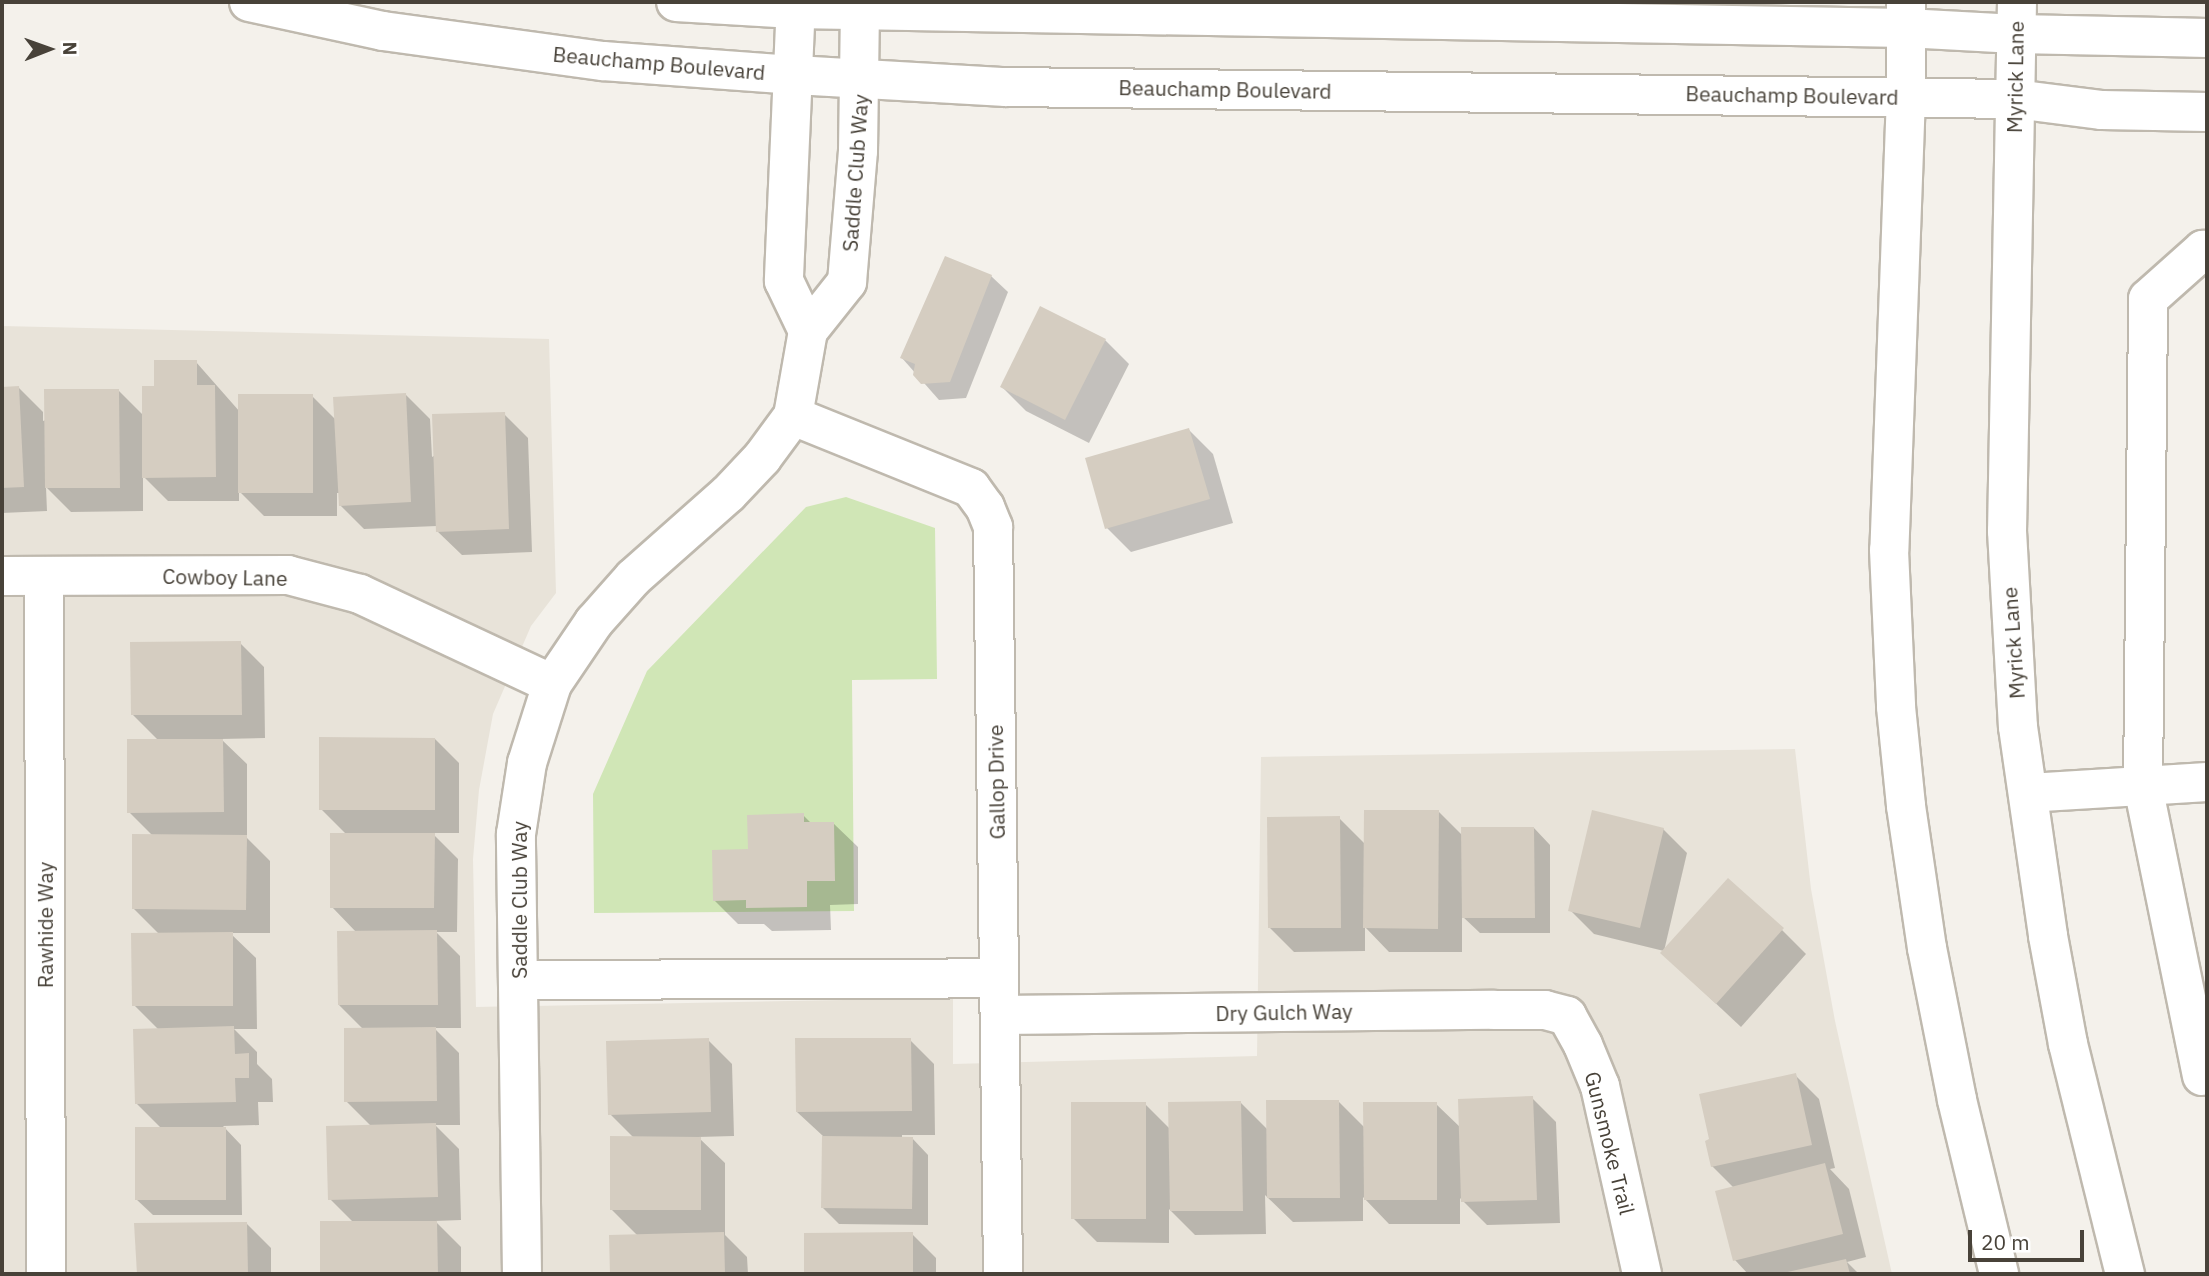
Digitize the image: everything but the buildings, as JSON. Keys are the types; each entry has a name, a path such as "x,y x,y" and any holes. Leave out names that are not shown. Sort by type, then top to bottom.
{"street":[{"name":"Beauchamp Boulevard","path":"249,2 383,32 603,61 1006,87 1906,96 2015,99 2102,110 2207,113"},
{"path":"677,2 795,6 1906,15 2016,18 2207,38"},
{"path":"795,6 795,75 784,281 808,331"},
{"name":"Saddle Club Way","path":"522,1274 516,834 527,763 552,684 594,622 633,578 729,494 762,458 793,415 808,331 847,282 861,78 860,6"},
{"path":"1906,15 1906,96 1889,550 1896,707 1906,806 1930,960 1957,1100 1999,1274"},
{"name":"Myrick Lane","path":"2016,18 2007,531 2010,629 2028,793 2048,936 2068,1044 2125,1274"},
{"path":"2202,1076 2143,786 2148,299 2203,250 2207,250"},
{"name":"Gallop Drive","path":"793,415 971,488 985,507 993,527 1003,1274"},
{"name":"Cowboy Lane","path":"2,576 288,575 360,594 552,684"},
{"name":"Rawhide Way","path":"44,576 46,1274"},
{"path":"2028,793 2207,782"},
{"path":"519,980 999,978"},
{"name":"Dry Gulch Way","path":"1000,1015 1545,1010 1567,1016"},
{"name":"Gunsmoke Trail","path":"1567,1016 1583,1045 1600,1086 1642,1274"}],"shaded area":[{"path":"2,326 549,339 556,593 531,626 493,714 479,790 473,859 476,1007 953,998 953,1064 1257,1056 1261,757 1795,749 1811,889 1835,1021 1892,1274 2,1274"}],"green space":[{"path":"846,497 935,528 937,679 852,680 854,911 594,913 593,794 647,671 806,507"}]}
